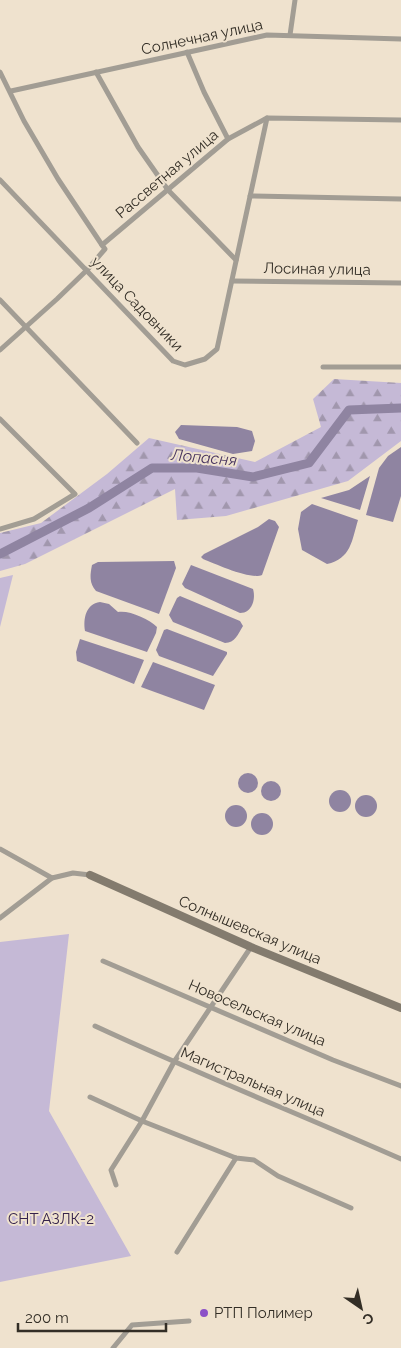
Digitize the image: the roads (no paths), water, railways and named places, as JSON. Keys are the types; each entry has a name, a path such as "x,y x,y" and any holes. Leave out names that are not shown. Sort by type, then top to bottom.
{"street":[{"path":"290,35 295,0"},
{"name":"Солнечная улица","path":"11,91 267,35 401,39"},
{"path":"187,52 204,92 228,138"},
{"name":"улица Садовники","path":"0,72 24,120 58,180 102,245"},
{"path":"96,72 138,147 168,190 236,260"},
{"path":"232,281 266,118"},
{"name":"Рассветная улица","path":"87,270 105,250 102,245 228,138 266,118 401,120"},
{"name":"улица Садовники","path":"0,180 173,361 185,365 205,359 217,349 232,281"},
{"path":"250,196 401,199"},
{"path":"0,350 87,270"},
{"name":"Лосиная улица","path":"232,281 401,283"},
{"path":"0,300 137,443"},
{"path":"323,367 401,367"},
{"path":"0,418 75,494 34,519 0,529"},
{"path":"0,849 52,878"},
{"path":"0,918 52,878 73,873 90,874"},
{"name":"Солнышевская улица","path":"90,874 251,947 401,1008"},
{"path":"116,1185 112,1170 142,1121 174,1062 251,947"},
{"name":"Новосельская улица","path":"103,961 334,1060 401,1086"},
{"name":"Магистральная улица","path":"95,1026 174,1062 401,1159"},
{"path":"90,1097 142,1121 236,1158 254,1160 278,1176 351,1208"},
{"path":"177,1252 236,1158"},
{"path":"113,1348 132,1325 189,1321"}],"waterway":[{"name":"Лопасня","path":"0,554 89,508 152,468 197,468 253,477 309,463 349,410 401,408"}],"place":[{"name":"РТП Полимер","path":"204,1313"}],"park label":[{"name":"СНТ АЗЛК-2","path":"51,1219"}]}
